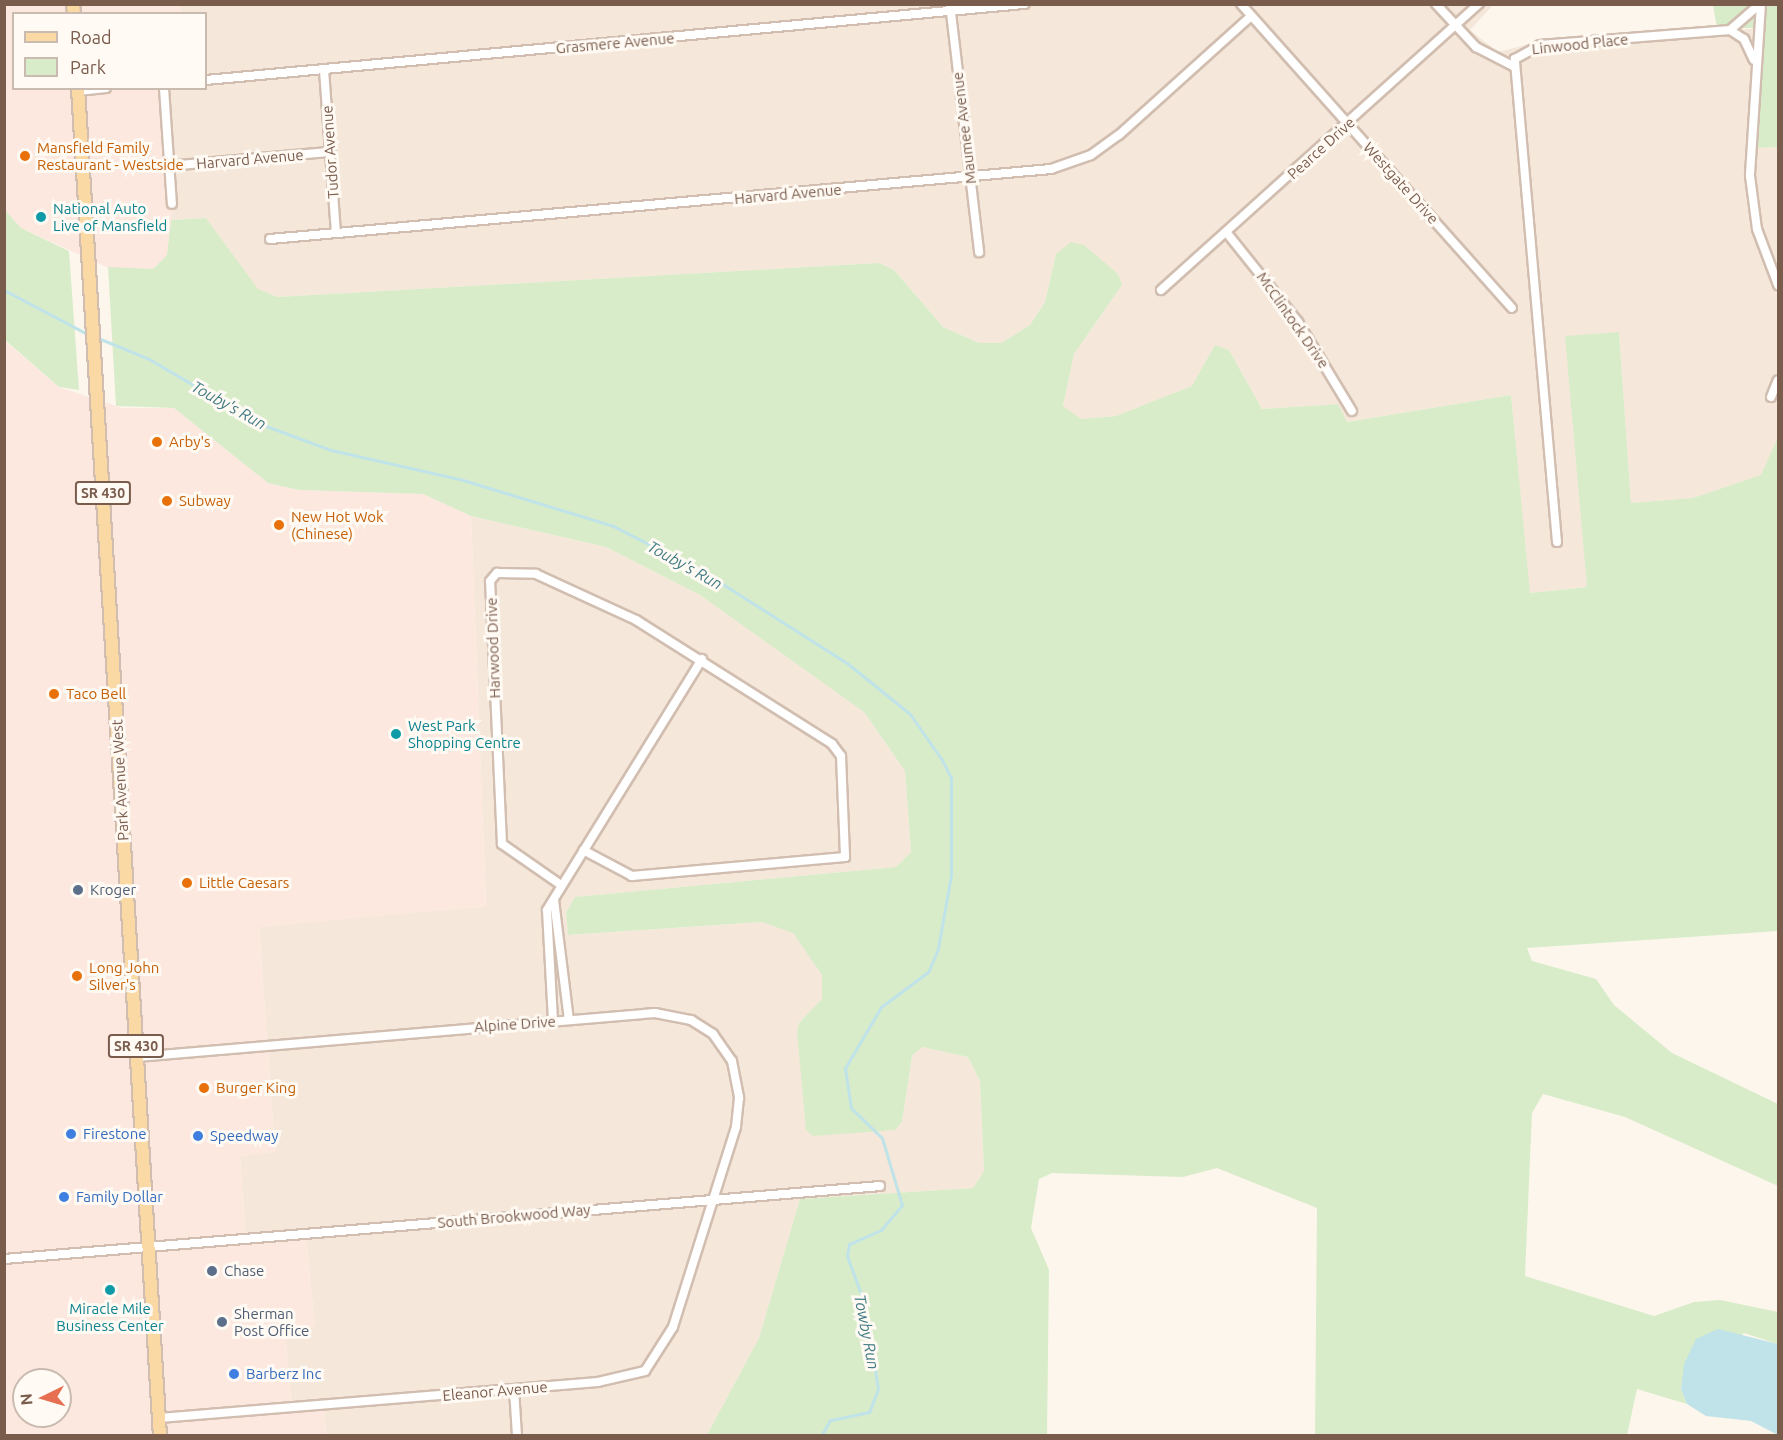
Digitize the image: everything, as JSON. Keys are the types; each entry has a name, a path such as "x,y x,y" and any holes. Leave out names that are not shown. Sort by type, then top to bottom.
{"main road":[{"name":"Park Avenue West","path":"78,90 160,1436"}],"street":[{"name":"Grasmere Avenue","path":"207,80 950,9 1024,4"},
{"name":"Westgate Drive","path":"1241,4 1512,308"},
{"name":"Linwood Place","path":"1436,4 1476,47 1513,66 1519,53 1540,45 1730,30"},
{"name":"Pearce Drive","path":"1161,290 1479,4"},
{"path":"1755,61 1744,39 1730,30 1760,4"},
{"path":"1760,4 1755,61 1752,203 1779,285"},
{"name":"Maumee Avenue","path":"950,9 979,252"},
{"name":"Harvard Avenue","path":"270,239 1051,170 1091,155 1251,16"},
{"path":"1513,66 1557,542"},
{"name":"Tudor Avenue","path":"324,70 336,233"},
{"path":"164,90 172,204"},
{"name":"Harvard Avenue","path":"170,166 330,153"},
{"name":"McClintock Drive","path":"1227,233 1298,322 1352,411"},
{"path":"1771,397 1779,380"},
{"name":"Harwood Drive","path":"561,885 502,844 492,576 536,574 622,612 702,659 838,750 847,854 632,876 583,850"},
{"path":"553,1021 544,929 554,900 561,885 702,659"},
{"path":"554,900 569,1020"},
{"name":"Alpine Drive","path":"137,1057 553,1021 666,1014 697,1023 721,1043 736,1073 739,1112 712,1200"},
{"name":"South Brookwood Way","path":"4,1259 880,1186"},
{"name":"Eleanor Avenue","path":"159,1418 623,1379 654,1363 674,1327 712,1200"},
{"path":"514,1389 517,1436"}],"shaded area":[{"path":"181,4 1494,4 1470,30 1498,52 1536,42 1764,28 1755,119 1756,148 1778,147 1778,437 1762,475 1693,498 1631,503 1619,333 1587,587 1529,593 1511,395 1346,422 1338,404 1262,409 1229,350 1215,345 1193,386 1116,416 1081,419 1063,407 1074,354 1122,285 1056,254 1045,302 1030,325 1001,343 979,343 943,327 894,270 879,263 277,297 258,290 206,218 171,220 161,90 207,90 207,12 181,12"},
{"path":"5,5 181,5 181,12 12,12 12,90 161,90 171,220 167,255 153,269 115,271 21,228 5,210"},
{"path":"4,340 59,387 122,408 174,408 268,483 299,490 423,494 471,516 486,906 259,927 275,1152 240,1156 246,1245 306,1240 315,1326 285,1330 292,1413 324,1409 326,1435 5,1435"},
{"path":"471,516 606,547 700,595 864,712 905,771 911,852 896,867 575,897 566,912 569,935 763,922 793,932 822,975 822,999 799,1023 902,1122 912,1056 922,1047 968,1057 980,1081 984,1171 973,1188 800,1199 759,1338 707,1435 326,1435 324,1409 292,1413 285,1330 315,1326 306,1240 246,1245 240,1155 275,1152 259,926 486,906"}],"green space":[{"path":"1713,5 1778,5 1778,147 1756,148 1763,28 1717,28"},
{"path":"5,210 21,228 69,251 79,390 59,387 5,340"},
{"path":"206,218 258,289 277,297 879,263 894,270 943,327 979,343 1001,343 1030,325 1045,302 1056,254 1071,242 1084,245 1118,274 1122,285 1074,354 1063,406 1081,419 1116,416 1192,386 1215,345 1229,350 1262,409 1338,404 1347,422 1511,395 1530,593 1587,587 1565,336 1619,332 1631,503 1693,498 1761,475 1778,437 1778,931 1527,948 1532,961 1596,979 1614,1005 1672,1053 1778,1104 1778,1186 1625,1117 1543,1094 1532,1113 1525,1276 1654,1316 1694,1302 1720,1300 1778,1312 1778,1344 1744,1333 1681,1389 1687,1404 1637,1389 1627,1435 1315,1435 1317,1208 1217,1168 1183,1177 1052,1173 1039,1179 1031,1228 1049,1270 1047,1435 707,1435 759,1338 800,1199 973,1188 984,1171 980,1081 968,1057 922,1047 912,1056 902,1122 895,1130 813,1136 806,1130 797,1032 799,1023 822,999 822,975 793,933 762,922 568,935 566,912 575,897 896,867 911,852 905,771 864,712 700,595 606,547 471,516 423,494 299,490 268,483 174,408 116,406 108,267 153,269 167,255 171,220"}],"water":[{"path":"1718,1329 1778,1344 1778,1435 1751,1421 1706,1416 1687,1404 1681,1389 1684,1364 1696,1339"}],"waterway":[{"name":"Touby's Run","path":"4,290 89,335"},
{"name":"Touby's Run","path":"98,338 149,359 258,423 331,450 463,480 613,526 702,571 847,663 910,714 942,760 951,778 951,875 938,949 928,972 881,1007 845,1068 851,1108 882,1138 902,1205 881,1230 849,1244 847,1256 865,1305 878,1389 869,1412 830,1420 821,1436"}],"place":[{"name":"Mansfield Family Restaurant - Westside","path":"25,156"},
{"name":"National Auto Live of Mansfield","path":"41,217"},
{"name":"Arby's","path":"157,442"},
{"name":"Subway","path":"167,501"},
{"name":"New Hot Wok (Chinese)","path":"279,525"},
{"name":"Taco Bell","path":"54,694"},
{"name":"West Park Shopping Centre","path":"396,734"},
{"name":"Little Caesars","path":"187,883"},
{"name":"Kroger","path":"78,890"},
{"name":"Long John Silver's","path":"77,976"},
{"name":"Burger King","path":"204,1088"},
{"name":"Firestone","path":"71,1134"},
{"name":"Speedway","path":"198,1136"},
{"name":"Family Dollar","path":"64,1197"},
{"name":"Chase","path":"212,1271"},
{"name":"Miracle Mile Business Center","path":"110,1290"},
{"name":"Sherman Post Office","path":"222,1322"},
{"name":"Barberz Inc","path":"234,1374"}],"water label":[{"name":"Towby Run","path":"867,1332"}]}
